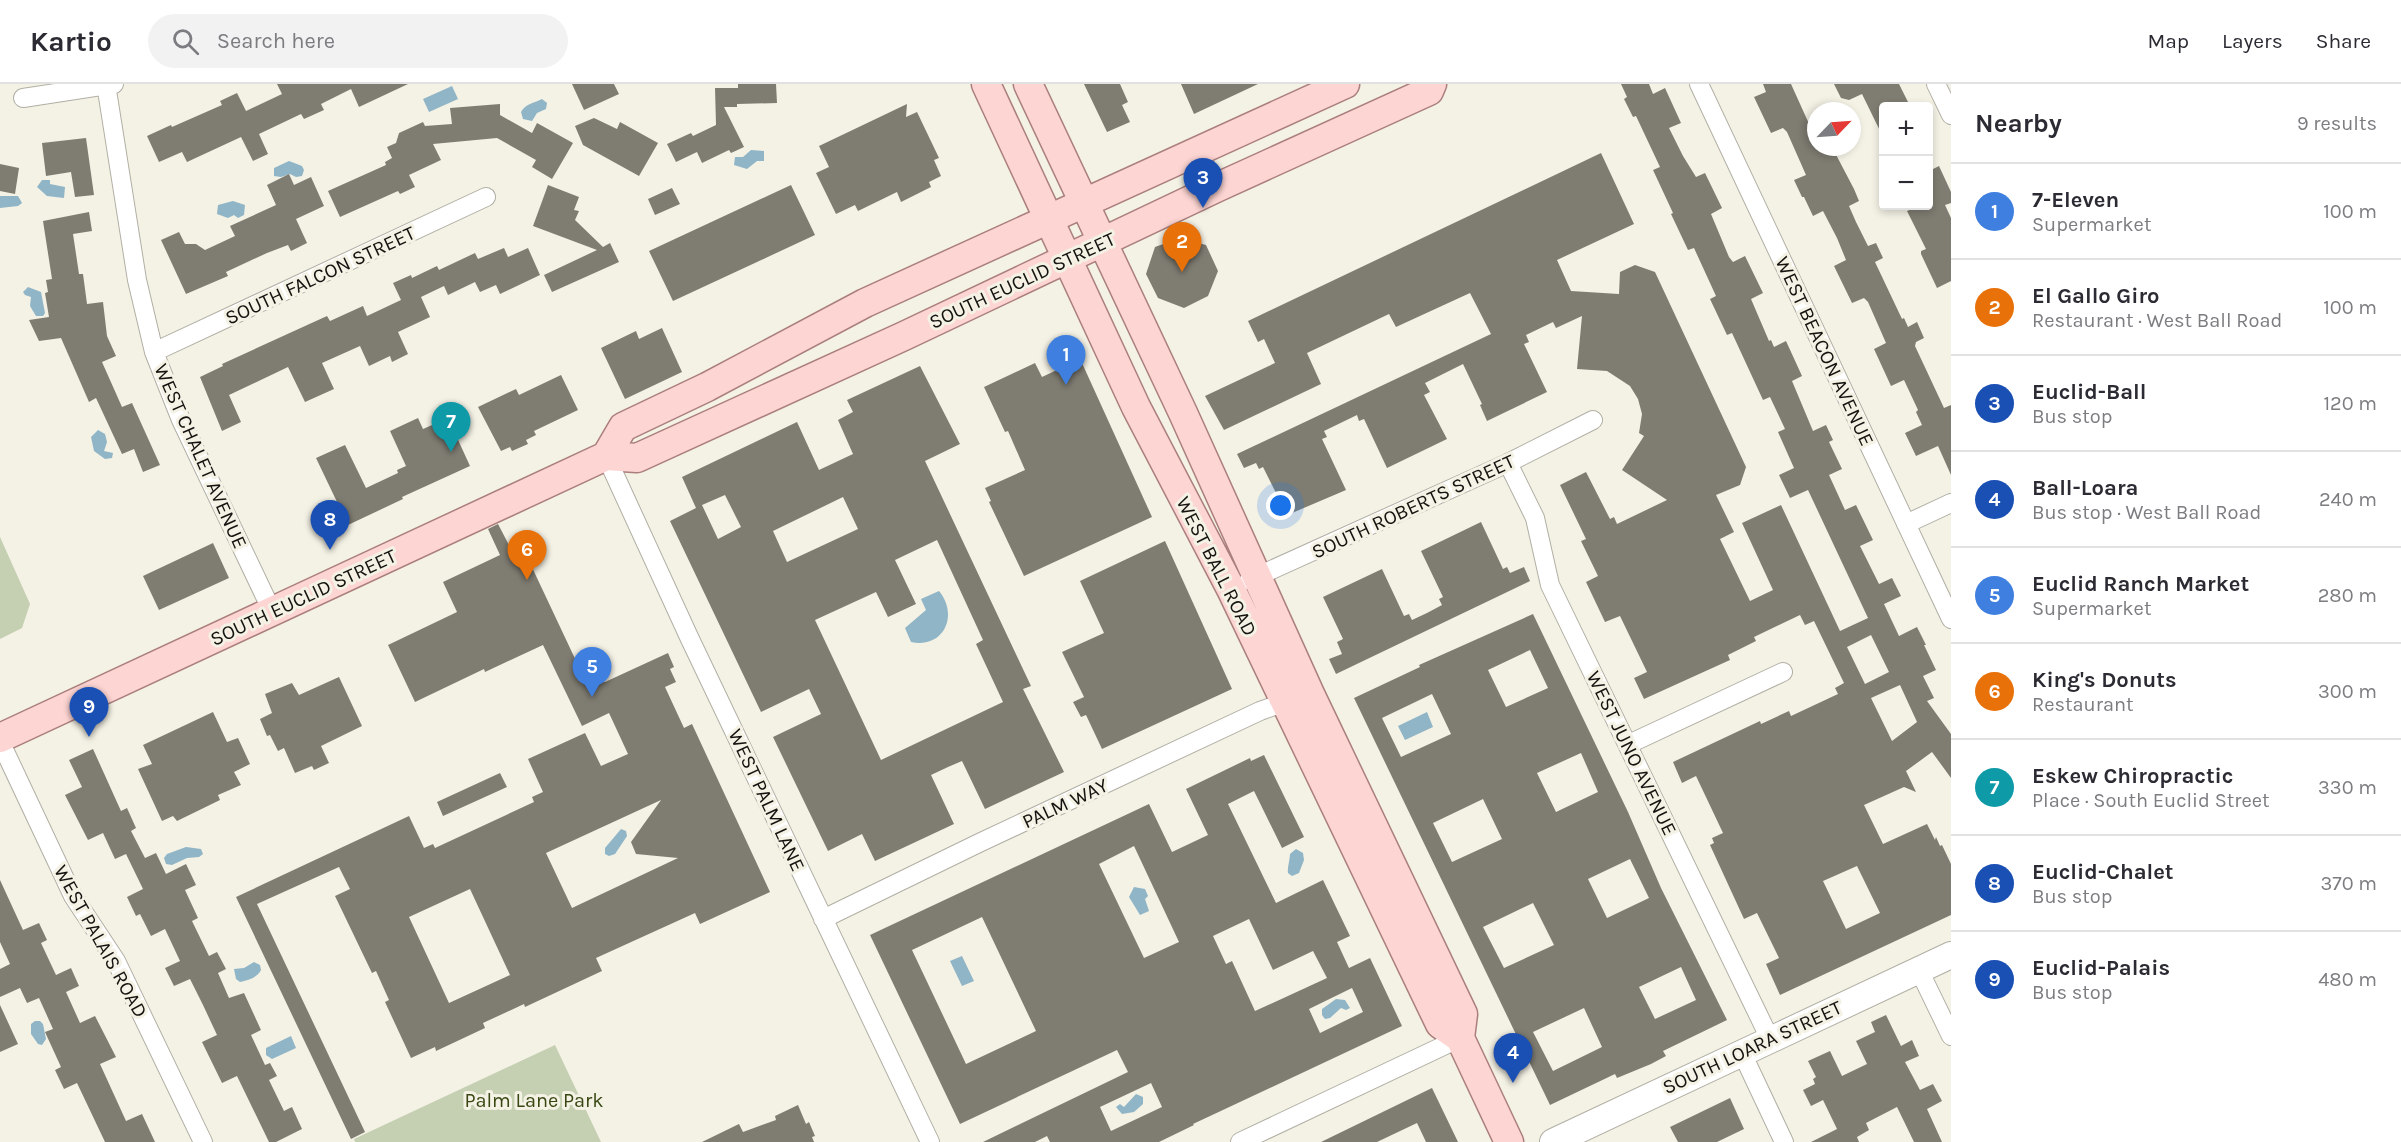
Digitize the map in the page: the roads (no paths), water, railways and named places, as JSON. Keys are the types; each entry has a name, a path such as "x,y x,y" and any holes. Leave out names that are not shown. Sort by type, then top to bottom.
{"main road":[{"name":"WEST BALL ROAD","path":"986,84 1156,446 1244,583"},
{"name":"WEST BALL ROAD","path":"1028,84 1183,413 1244,583 1298,698 1463,1014 1460,1038 1509,1142"},
{"path":"606,456 623,427 707,387 865,303 1345,84"},
{"name":"SOUTH EUCLID STREET","path":"0,739 606,456 637,458 1429,91 1432,84"}],"street":[{"path":"23,98 109,84"},
{"name":"WEST CHALET AVENUE","path":"109,84 137,280 154,352 182,420 272,611"},
{"name":"WEST BEACON AVENUE","path":"1700,84 1951,618"},
{"path":"1936,84 1951,116"},
{"name":"SOUTH FALCON STREET","path":"154,352 486,197"},
{"name":"SOUTH ROBERTS STREET","path":"1244,583 1508,463 1593,420"},
{"name":"WEST PALM LANE","path":"606,456 689,637 930,1142"},
{"name":"WEST JUNO AVENUE","path":"1508,463 1535,518 1550,585 1770,1039"},
{"path":"1906,524 1951,503"},
{"path":"1629,744 1783,672"},
{"name":"PALM WAY","path":"823,918 1260,711 1298,698"},
{"name":"WEST PALAIS ROAD","path":"0,739 73,896 116,961 203,1142"},
{"name":"SOUTH LOARA STREET","path":"1553,1142 1951,955"},
{"path":"1919,970 1951,1036"},
{"path":"1240,1142 1460,1038"},
{"path":"1742,1053 1784,1142"}],"water":[{"path":"452,86 458,99 429,112 423,99"},
{"path":"542,99 547,103 546,109 537,113 532,121 523,119 521,112 523,109"},
{"path":"751,150 764,151 764,161 757,161 747,169 734,165 735,157 743,157"},
{"path":"289,161 302,166 304,170 302,176 296,177 290,174 281,177 274,176 274,168"},
{"path":"42,180 50,180 50,184 65,187 64,198 47,196 37,187"},
{"path":"0,196 18,196 22,203 18,206 0,208"},
{"path":"233,201 245,205 244,215 238,218 234,215 228,218 217,214 218,205"},
{"path":"28,287 41,292 45,313 43,316 36,316 30,306 31,297 23,292"},
{"path":"98,430 105,434 107,442 104,451 113,453 112,458 105,459 94,451 91,437"},
{"path":"939,591 948,610 945,628 932,640 922,643 911,642 905,628 926,610 921,599"},
{"path":"1427,712 1433,727 1405,740 1398,726"},
{"path":"621,829 626,831 627,836 615,854 609,856 605,854 605,848"},
{"path":"186,847 201,849 203,854 172,865 166,864 164,858 167,854"},
{"path":"1296,849 1303,853 1304,860 1299,873 1292,876 1288,873 1290,854"},
{"path":"1134,887 1145,889 1148,896 1145,899 1149,911 1140,915 1129,897"},
{"path":"962,956 974,981 962,986 950,961"},
{"path":"254,962 260,965 261,970 257,975 240,982 236,979 234,969 244,968"},
{"path":"1336,999 1345,1000 1350,1008 1346,1010 1341,1008 1330,1018 1325,1019 1322,1009"},
{"path":"35,1021 43,1024 46,1039 42,1045 38,1044 31,1034 31,1024"},
{"path":"291,1036 296,1048 272,1059 266,1055 266,1048"},
{"path":"1136,1094 1143,1097 1143,1104 1134,1112 1122,1114 1116,1107 1120,1104 1124,1107"}],"place":[{"name":"Euclid-Ball","path":"1203,208"},
{"name":"El Gallo Giro","path":"1182,272"},
{"name":"7-Eleven","path":"1066,385"},
{"name":"Eskew Chiropractic","path":"451,452"},
{"name":"Euclid-Chalet","path":"330,550"},
{"name":"King's Donuts","path":"527,580"},
{"name":"Euclid Ranch Market","path":"592,697"},
{"name":"Euclid-Palais","path":"89,737"},
{"name":"Ball-Loara","path":"1513,1083"}],"park label":[{"name":"Palm Lane Park","path":"534,1100"}]}
